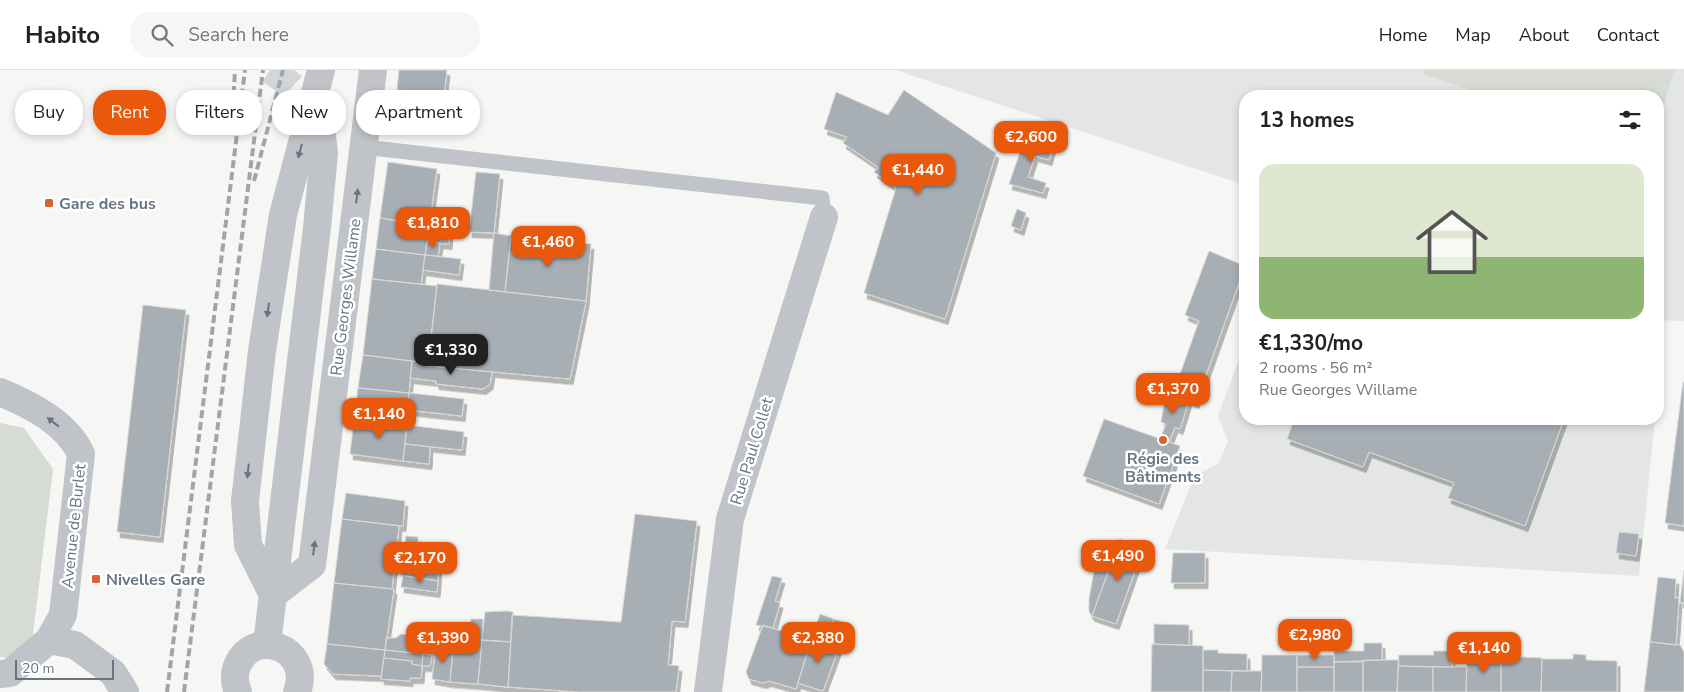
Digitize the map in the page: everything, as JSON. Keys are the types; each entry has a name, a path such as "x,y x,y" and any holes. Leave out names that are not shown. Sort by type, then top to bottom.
{"street":[{"path":"273,595 248,545 245,501 262,351 283,215 321,70"},
{"name":"Rue Georges Willame","path":"273,595 312,565 373,70"},
{"path":"267,644 317,228 324,153 322,135"},
{"name":"Rue Paul Collet","path":"708,692 730,518 824,217"},
{"name":"Avenue de Burlet","path":"0,392 32,406 74,439 81,454 63,615 49,640"},
{"path":"0,674 10,673 49,640 75,645 113,674 124,692"},
{"path":"238,692 235,675 239,661 250,650 267,644 283,648 298,662 302,681 298,692"}],"lane":[{"path":"363,146 822,198 824,217"}],"shaded area":[{"path":"895,70 1684,70 1684,321 1664,320 1664,90 1239,90 1239,183"},
{"path":"1425,70 1674,70 1664,104 1664,90 1471,90 1423,74"},
{"path":"1239,359 1239,425 1654,425 1639,576 1165,549 1195,475 1218,464 1228,442 1218,416"},
{"path":"0,423 24,428 53,469 32,642 10,658 0,657"}],"building":[{"path":"399,70 447,70 445,90 397,90"},
{"path":"904,90 996,153 945,319 864,293 896,188 874,172 878,167 843,143 847,137 824,129 836,92 888,115"},
{"path":"1026,135 1054,143 1049,160 1035,156 1028,177 1046,183 1043,193 1009,184"},
{"path":"388,162 437,169 429,226 380,218"},
{"path":"476,172 500,174 494,233 469,232"},
{"path":"1017,209 1026,213 1021,230 1011,226"},
{"path":"380,218 429,226 425,255 376,249"},
{"path":"429,226 450,229 449,244 427,242"},
{"path":"494,233 511,236 505,292 489,290"},
{"path":"511,236 591,244 586,301 505,292"},
{"path":"427,242 440,243 438,256 425,255"},
{"path":"376,249 425,255 421,284 372,279"},
{"path":"1209,251 1239,264 1239,283 1196,403 1173,394 1199,321 1185,315"},
{"path":"425,255 461,259 459,275 423,270"},
{"path":"372,279 437,286 428,363 363,355"},
{"path":"437,284 586,301 570,379 428,366"},
{"path":"143,305 186,310 160,537 117,532"},
{"path":"363,355 412,361 409,393 358,388"},
{"path":"412,361 428,363 428,366 492,372 490,384 483,389 436,384 436,381 410,378"},
{"path":"1684,382 1684,526 1665,523"},
{"path":"358,388 409,393 405,425 354,420"},
{"path":"409,393 464,399 462,416 407,410"},
{"path":"1166,394 1189,400 1180,429 1175,427 1169,442 1160,439 1166,424 1161,422"},
{"path":"1104,419 1180,446 1159,504 1083,476"},
{"path":"354,420 407,425 403,461 350,454"},
{"path":"407,425 464,432 462,450 405,444"},
{"path":"1292,425 1562,425 1525,526 1448,498 1454,483 1369,452 1363,467 1287,439"},
{"path":"405,444 430,447 429,464 403,461"},
{"path":"346,493 405,501 403,526 342,519"},
{"path":"635,514 697,521 685,622 672,621 668,665 679,666 676,692 579,692 508,687 512,615 621,622"},
{"path":"342,519 399,526 392,589 334,583"},
{"path":"1619,532 1639,534 1636,556 1616,553"},
{"path":"406,536 418,537 418,549 439,552 438,581 401,575"},
{"path":"1120,539 1092,616 1089,612 1089,599 1094,571 1112,542"},
{"path":"1120,539 1143,548 1116,624 1092,616"},
{"path":"1173,553 1205,553 1205,583 1171,583"},
{"path":"1684,570 1684,603 1680,602"},
{"path":"403,576 438,581 437,592 401,587"},
{"path":"772,576 782,578 775,601 780,603 773,628 756,625"},
{"path":"1658,577 1676,579 1675,598 1679,598 1676,645 1650,642"},
{"path":"334,583 394,589 385,650 327,644"},
{"path":"485,612 513,612 511,642 482,640"},
{"path":"820,614 834,619 827,643 812,638"},
{"path":"471,619 483,619 482,640 454,638 455,623 470,625"},
{"path":"834,619 847,623 839,647 827,643"},
{"path":"1154,624 1189,625 1189,645 1154,644"},
{"path":"763,625 811,641 796,689 769,681 763,683 749,679 746,672"},
{"path":"401,634 430,638 433,642 432,655 385,650 386,638 396,638"},
{"path":"454,638 482,640 478,684 450,682"},
{"path":"812,638 839,647 823,691 798,683"},
{"path":"482,640 511,642 508,687 478,684"},
{"path":"1650,642 1680,645 1684,652 1684,692 1644,692"},
{"path":"1364,643 1382,643 1382,660 1334,662 1334,651 1364,651"},
{"path":"327,644 385,650 381,676 333,674 324,664"},
{"path":"1152,644 1203,646 1203,692 1151,692"},
{"path":"436,647 453,648 450,682 432,679"},
{"path":"385,650 423,654 422,666 412,664 412,661 384,658"},
{"path":"1203,650 1218,650 1218,653 1247,654 1247,671 1203,670"},
{"path":"1433,651 1452,651 1452,667 1398,666 1399,655 1434,655"},
{"path":"423,654 432,655 430,666 422,666"},
{"path":"1573,654 1586,655 1586,660 1617,661 1617,692 1541,692 1542,659 1573,659"},
{"path":"1262,655 1297,655 1297,692 1261,692"},
{"path":"1297,655 1334,655 1334,667 1297,667"},
{"path":"1467,656 1501,656 1501,692 1466,692"},
{"path":"1501,656 1542,658 1541,692 1501,692"},
{"path":"384,658 412,661 412,664 422,666 421,678 410,678 410,681 381,679"},
{"path":"1363,660 1399,660 1397,692 1363,692"},
{"path":"1334,662 1363,662 1363,692 1334,692"},
{"path":"1398,666 1433,667 1433,692 1397,692"},
{"path":"1297,667 1334,667 1334,692 1297,692"},
{"path":"1433,667 1467,667 1466,692 1433,692"},
{"path":"1203,670 1232,671 1231,692 1203,692"},
{"path":"1232,671 1262,671 1261,692 1231,692"}],"tunnel":[{"path":"270,70 296,90"}],"railway":[{"path":"234,90 235,70"},
{"path":"167,692 245,70"},
{"path":"184,692 263,70"},
{"path":"254,181 283,70"}],"place":[{"name":"Gare des bus","path":"49,203"},
{"name":"Régie des Bâtiments","path":"1163,440"},
{"name":"Nivelles Gare","path":"96,579"}]}
